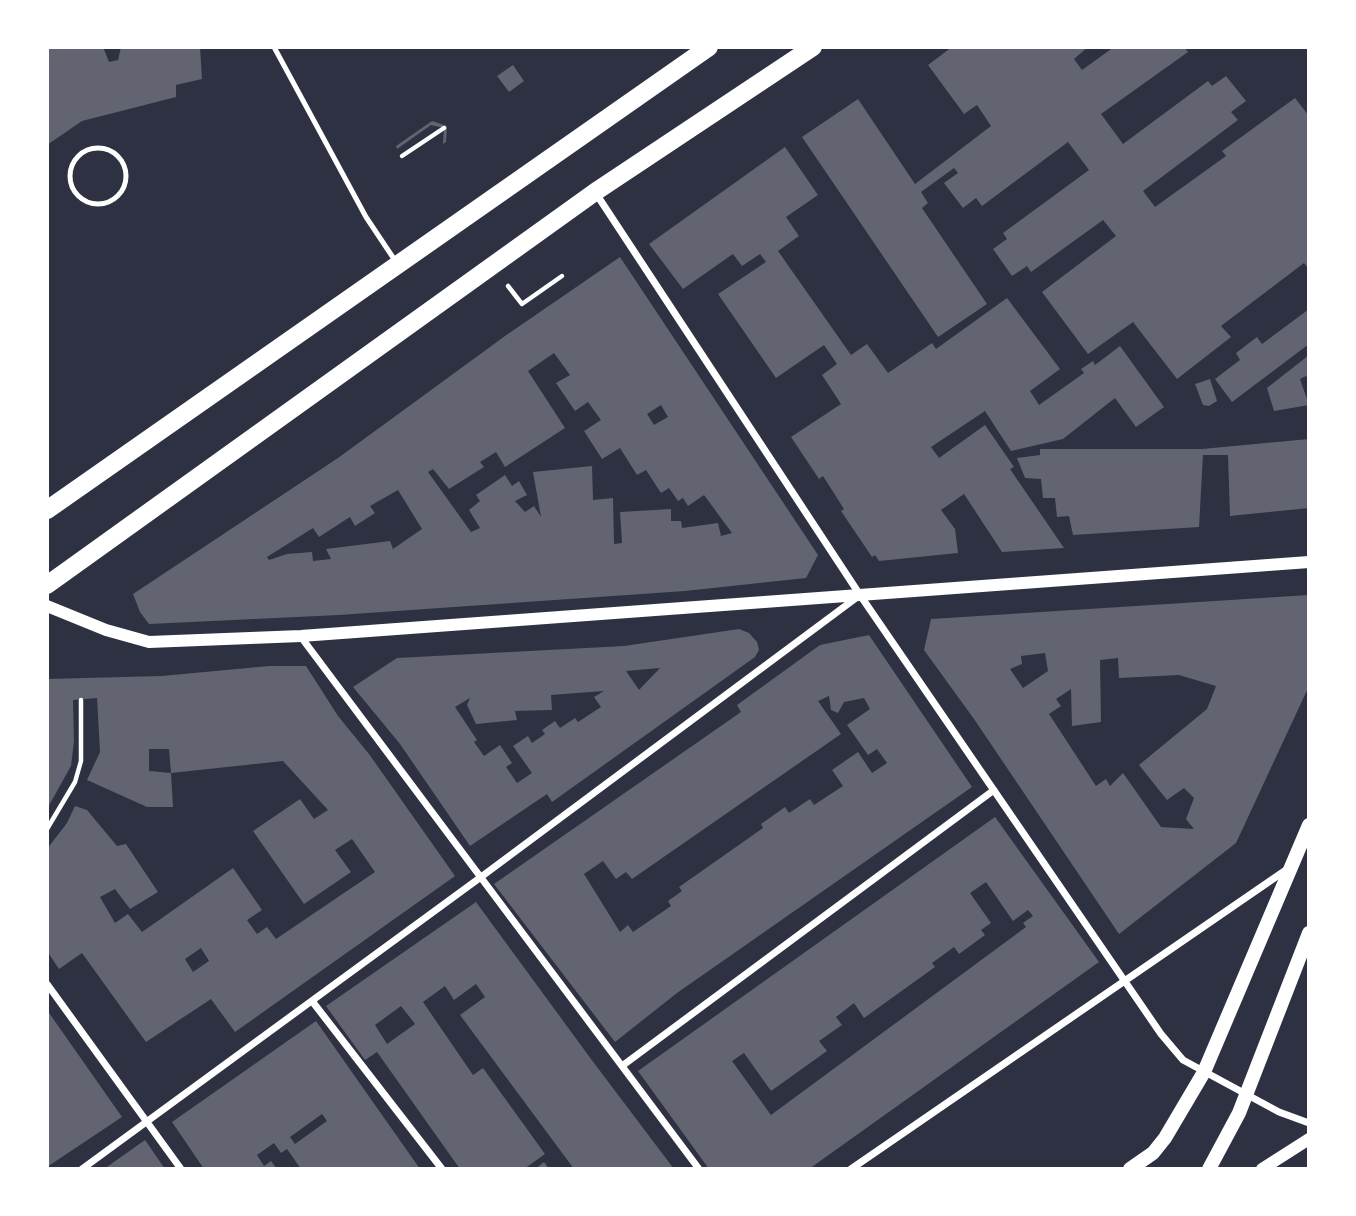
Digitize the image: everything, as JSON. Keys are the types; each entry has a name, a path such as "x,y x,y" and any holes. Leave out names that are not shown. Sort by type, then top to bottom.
{"main road":[{"path":"47,510 709,47"},
{"path":"47,585 595,192 813,47"},
{"path":"1130,1169 1153,1153 1166,1138 1204,1072 1309,825"},
{"path":"1209,1169 1228,1137 1309,933"}],"street":[{"path":"595,192 860,595 1124,981 1183,1060 1245,1094 1309,1123"},
{"path":"47,606 106,630 149,642 301,636 1309,562"},
{"path":"82,1169 860,595"},
{"path":"301,636 699,1169"},
{"path":"622,1066 994,790"},
{"path":"851,1169 1291,867"},
{"path":"47,984 181,1169"},
{"path":"312,1001 442,1169"},
{"path":"1262,1169 1309,1139"}],"lane":[{"path":"274,47 366,217 398,265"},
{"path":"97,148 115,154 125,169 126,178 118,194 103,203 94,204 86,201 73,189 71,171 80,155 97,148"}],"path":[{"path":"402,156 444,128"},
{"path":"508,286 522,304 562,276"},
{"path":"47,829 75,782 81,761 81,699"}],"building":[{"path":"47,47 103,47 109,62 118,60 121,47 200,47 202,79 176,85 176,97 82,121 47,145"},
{"path":"952,47 1088,47 1074,59 1082,70 1114,47 1184,47 1188,52 1101,114 1123,144 1208,81 1212,86 1226,76 1246,101 1231,112 1238,120 1143,191 1155,207 1226,156 1222,151 1295,98 1309,116 1309,269 1304,263 1221,326 1231,337 1177,379 1133,322 1088,354 1042,292 1116,236 1103,220 1031,272 1027,266 1012,276 993,249 1007,239 1003,233 1089,170 1068,142 982,206 976,198 963,208 944,183 958,173 954,168 921,192 928,203 922,208 987,304 938,337 802,137 858,99 915,184 991,126 977,105 964,114 928,65"},
{"path":"513,65 524,81 509,92 497,76"},
{"path":"432,121 447,126 446,142 443,144 444,128 431,125 397,149 396,146"},
{"path":"785,147 818,195 786,217 799,236 778,251 851,355 867,344 888,373 932,343 936,349 1007,298 1060,369 1030,391 1039,405 1084,373 1081,369 1093,361 1095,365 1120,346 1164,407 1136,427 1115,398 1063,439 1011,451 985,411 931,447 939,458 985,425 1014,467 1010,469 1064,548 1002,552 964,494 941,510 955,529 958,553 879,561 875,555 872,557 841,511 844,509 823,476 819,479 791,437 841,404 822,375 837,364 824,345 776,378 718,294 766,262 760,254 742,266 733,254 683,289 649,244"},
{"path":"620,257 818,555 806,578 685,591 339,615 149,624 140,612 133,594 338,458 505,336","holes":["554,353 570,375 556,383 575,411 588,402 601,420 584,431 602,459 620,448 637,475 646,470 661,493 669,488 678,501 683,498 688,506 704,495 732,533 721,536 718,523 682,528 681,521 671,521 671,509 620,512 622,543 614,544 613,498 593,500 592,466 533,472 541,517 534,506 525,512 515,501 527,495 519,481 512,486 505,475 476,495 480,501 469,510 480,528 471,532 428,472 433,469 449,489 484,467 480,462 496,452 505,467 565,428 528,371","661,405 668,417 654,425 647,414","398,490 422,529 393,549 390,541 326,549 331,559 313,561 312,552 287,554 269,560 267,557 313,528 319,537 350,517 355,526 375,513 370,506"]},
{"path":"1309,309 1309,344 1232,402 1215,379 1240,360 1236,353 1257,337 1262,344"},
{"path":"1309,355 1309,379 1306,376 1300,379 1309,405 1274,411 1267,388"},
{"path":"1210,379 1217,401 1209,406 1203,405 1195,384"},
{"path":"1309,439 1309,508 1230,516 1228,455 1203,455 1199,527 1073,535 1069,516 1057,517 1055,498 1043,498 1041,479 1025,478 1017,458 1040,455 1040,449 1202,449"},
{"path":"1309,595 1309,686 1236,843 1119,934 974,719 924,650 931,619","holes":["1045,653 1048,671 1023,688 1010,669 1022,664 1021,656","1118,658 1119,678 1179,675 1216,686 1207,709 1139,765 1167,800 1184,788 1194,798 1186,819 1194,829 1161,827 1123,773 1110,786 1106,779 1096,786 1049,714 1061,706 1056,699 1071,689 1072,726 1101,722 1100,660"]},
{"path":"739,629 749,633 757,642 759,650 755,657 552,802 547,794 470,846 400,744 353,687 397,658 624,646","holes":["660,668 639,690 626,671","604,691 594,697 601,707 578,722 575,718 560,728 555,721 542,730 545,734 532,743 528,736 513,746 532,773 517,783 506,767 512,763 500,745 484,756 474,742 477,740 455,707 470,698 467,705 476,724 517,720 515,711 552,710 551,695"]},
{"path":"869,635 972,787 677,993 615,1042 494,884 741,712 737,705 820,645","holes":["829,696 831,710 838,713 844,702 864,698 870,709 847,725 868,755 877,749 887,763 872,773 858,752 832,770 843,786 814,805 810,799 789,813 785,807 761,824 763,828 679,887 682,891 668,901 671,906 633,932 628,925 620,932 584,874 603,861 616,879 626,872 632,879 841,734 818,701"]},
{"path":"269,666 306,666 338,716 369,754 455,876 235,1032 211,999 146,1042 82,953 59,969 47,951 47,849 67,823 75,806 87,810 117,846 126,844 158,892 130,909 115,889 100,897 115,923 128,914 142,932 233,868 262,910 247,920 257,934 267,927 276,939 375,872 352,839 335,850 351,872 304,904 253,831 300,799 314,819 328,810 283,761 171,773 173,807 147,807 87,780 100,752 97,698 73,700 74,741 71,766 47,809 47,679 162,676","holes":["149,749 169,749 171,773 149,771","201,948 209,961 193,972 185,959"]},
{"path":"995,817 1099,962 809,1169 709,1169 638,1071","holes":["986,882 1013,921 1028,910 1033,916 1023,923 1026,927 771,1115 732,1061 744,1053 771,1091 827,1051 819,1041 842,1025 836,1017 854,1003 864,1018 935,967 932,963 954,947 959,954 985,935 981,930 991,923 970,893"]},
{"path":"476,902 674,1169 574,1169 460,1015 485,997 476,984 454,1000 445,986 423,1002 473,1075 483,1068 545,1154 524,1169 460,1169 377,1052 365,1060 326,1006","holes":["401,1006 415,1024 387,1044 375,1025"]},
{"path":"47,1010 122,1117 47,1167"},
{"path":"316,1021 420,1169 301,1169 287,1149 281,1153 274,1143 257,1155 264,1166 271,1161 277,1169 204,1169 172,1122","holes":["322,1114 327,1121 295,1144 290,1137"]},
{"path":"145,1140 165,1169 104,1169"},
{"path":"544,1162 549,1169 535,1169"}]}
